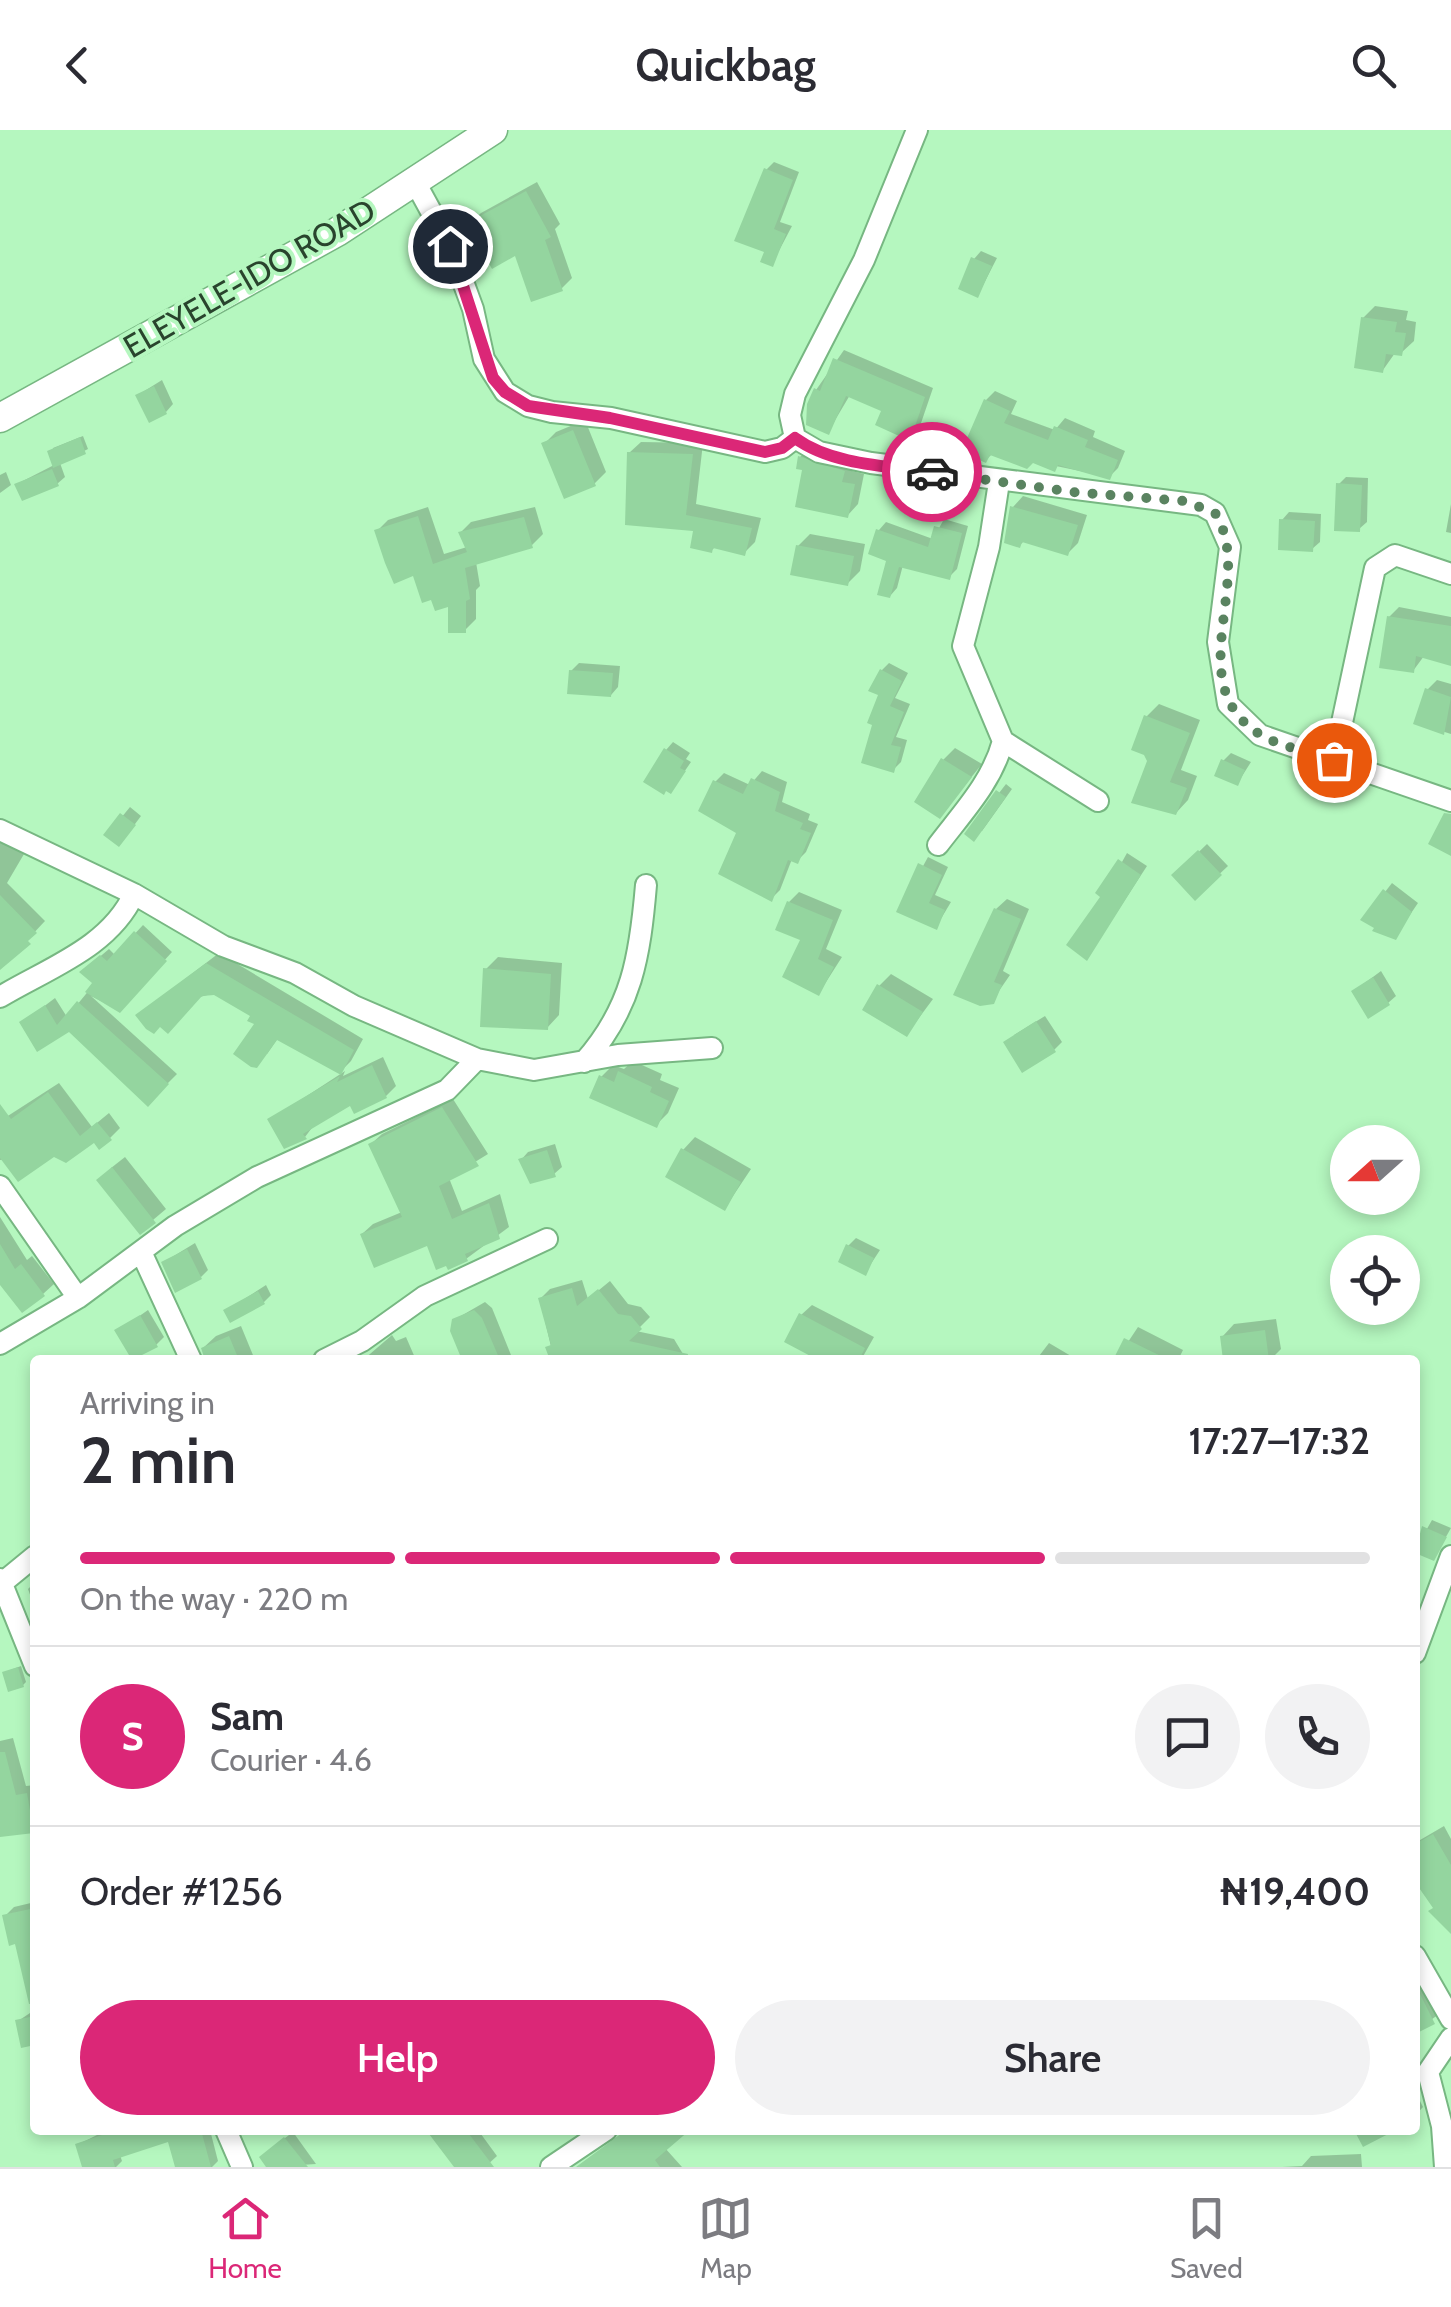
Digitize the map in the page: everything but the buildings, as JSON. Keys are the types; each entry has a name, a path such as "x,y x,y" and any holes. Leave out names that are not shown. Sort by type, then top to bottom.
{"main road":[{"name":"ELEYELE-IDO ROAD","path":"0,418 337,232 494,130"}],"street":[{"path":"917,130 864,260 795,394 790,414 795,438 818,452 841,458 999,482 1184,501 1215,513 1230,547 1218,642 1228,704 1260,734 1451,801"},
{"path":"415,182 450,246 473,309 484,358 505,392 528,406 552,412 610,418 765,452 782,448 795,438"},
{"path":"999,482 988,547 962,638 1003,742 1098,800"},
{"path":"1334,760 1375,568 1395,555 1451,574"},
{"path":"938,844 988,779 1003,742"},
{"path":"0,830 134,894 207,938 295,973 354,1006 477,1060 534,1070 618,1054 712,1048"},
{"path":"584,1062 618,1020 640,950 646,886"},
{"path":"0,996 66,963 118,923 134,894"},
{"path":"0,1344 78,1298 175,1226 257,1177 447,1090 477,1060"},
{"path":"0,1186 78,1298"},
{"path":"334,1355 362,1341 425,1296 548,1239"},
{"path":"142,1254 189,1355"},
{"path":"1420,1640 1451,1556"},
{"path":"30,1560 1,1581 9,1623 30,1658"},
{"path":"1420,1965 1451,2019"},
{"path":"1445,2167 1442,2126 1428,2072 1451,2038"},
{"path":"228,2135 242,2167"},
{"path":"551,2167 599,2135"}],"way so far":[{"path":"932,472 1072,492 1184,501 1215,513 1230,547 1218,642 1228,704 1260,734 1334,760"}],"route":[{"path":"450,246 493,378 505,392 528,406 610,418 765,452 774,452 795,438 818,452 841,458 932,472"}]}
